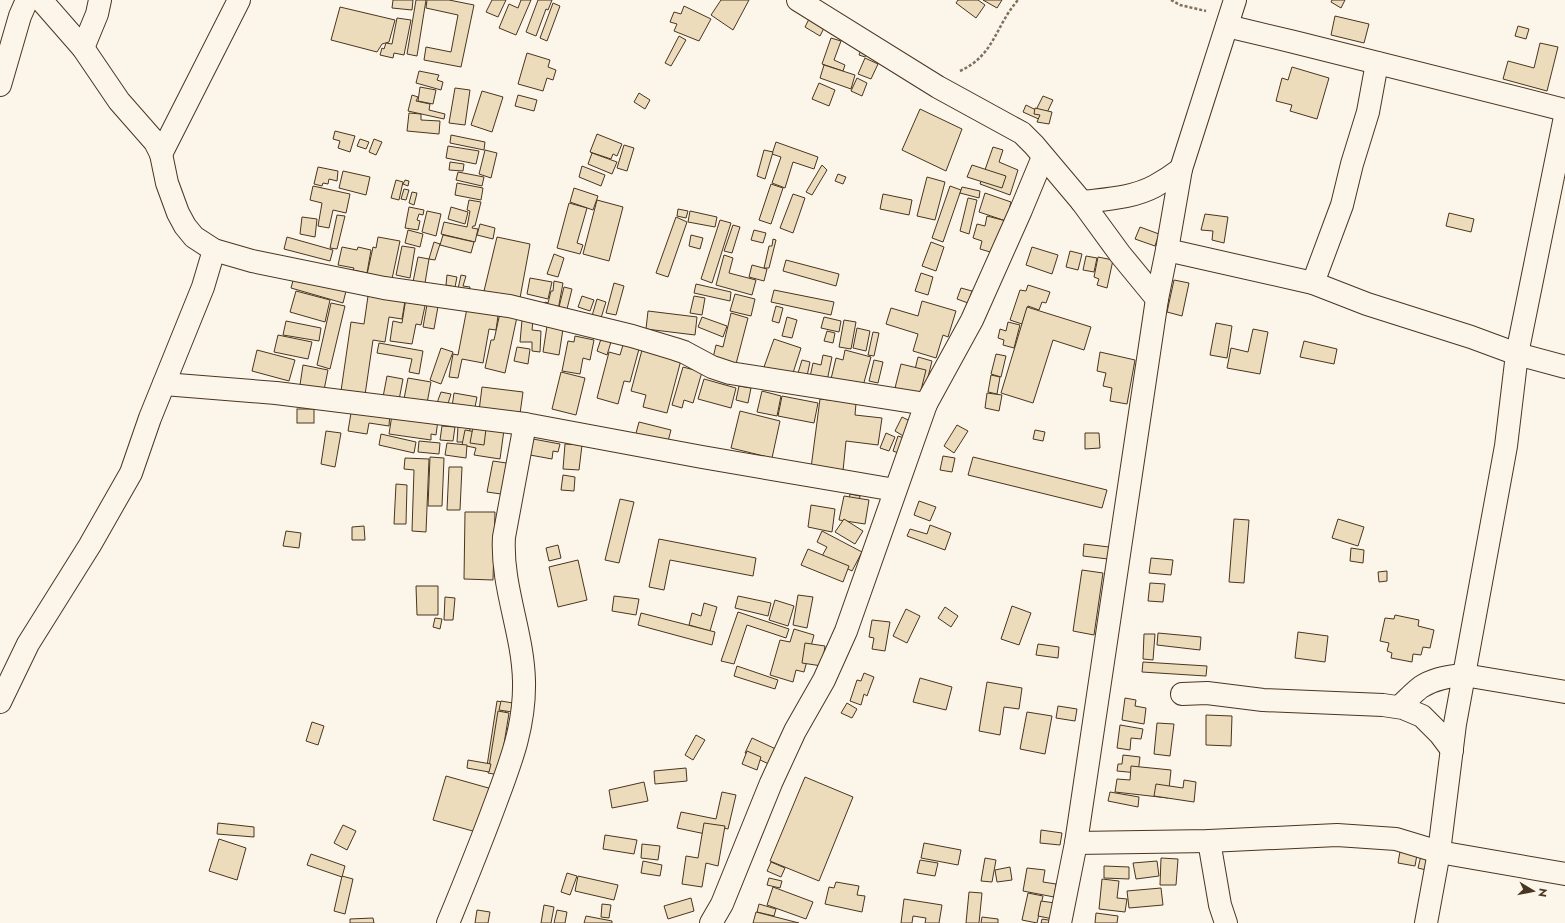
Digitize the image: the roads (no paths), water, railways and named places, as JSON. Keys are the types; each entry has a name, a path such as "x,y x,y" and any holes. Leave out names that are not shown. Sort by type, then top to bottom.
{"street":[{"path":"0,85 20,16 27,0"},
{"path":"41,0 83,48 119,101 155,142 161,154 172,198 185,226 194,238 214,250 252,261 384,288 516,308 632,336 684,352 712,367 730,373 926,404"},
{"path":"83,48 97,14 100,0"},
{"path":"161,154 239,0"},
{"path":"798,0 932,83 1022,133 1082,202 1120,254 1157,299"},
{"path":"1060,923 1076,843 1157,299 1168,250 1181,169 1230,14 1378,63 1565,110"},
{"path":"1313,283 1342,204 1352,164 1368,112 1378,63"},
{"path":"1426,923 1439,852 1452,750 1464,675 1506,446 1517,354 1565,117"},
{"path":"711,923 722,904 777,770 796,731 824,680 846,631 926,404 972,320 1043,157"},
{"path":"1082,202 1129,196 1144,191 1155,186 1181,169"},
{"path":"0,702 28,644 90,545 131,473 150,418 203,287 214,250"},
{"path":"1168,250 1313,283 1367,304 1471,337 1517,354 1565,367"},
{"path":"164,384 276,393 525,424 702,457 895,490"},
{"path":"448,923 491,815 514,751 520,728 523,674 520,639 504,566 503,549 525,424"},
{"path":"1399,707 1422,687 1437,680 1452,676 1464,675 1565,692"},
{"path":"1182,694 1207,693 1263,700 1399,707 1422,716 1440,734 1452,750"},
{"path":"1076,843 1209,841 1337,835 1396,839 1439,852 1565,874"},
{"path":"1209,841 1220,905 1226,923"}]}
